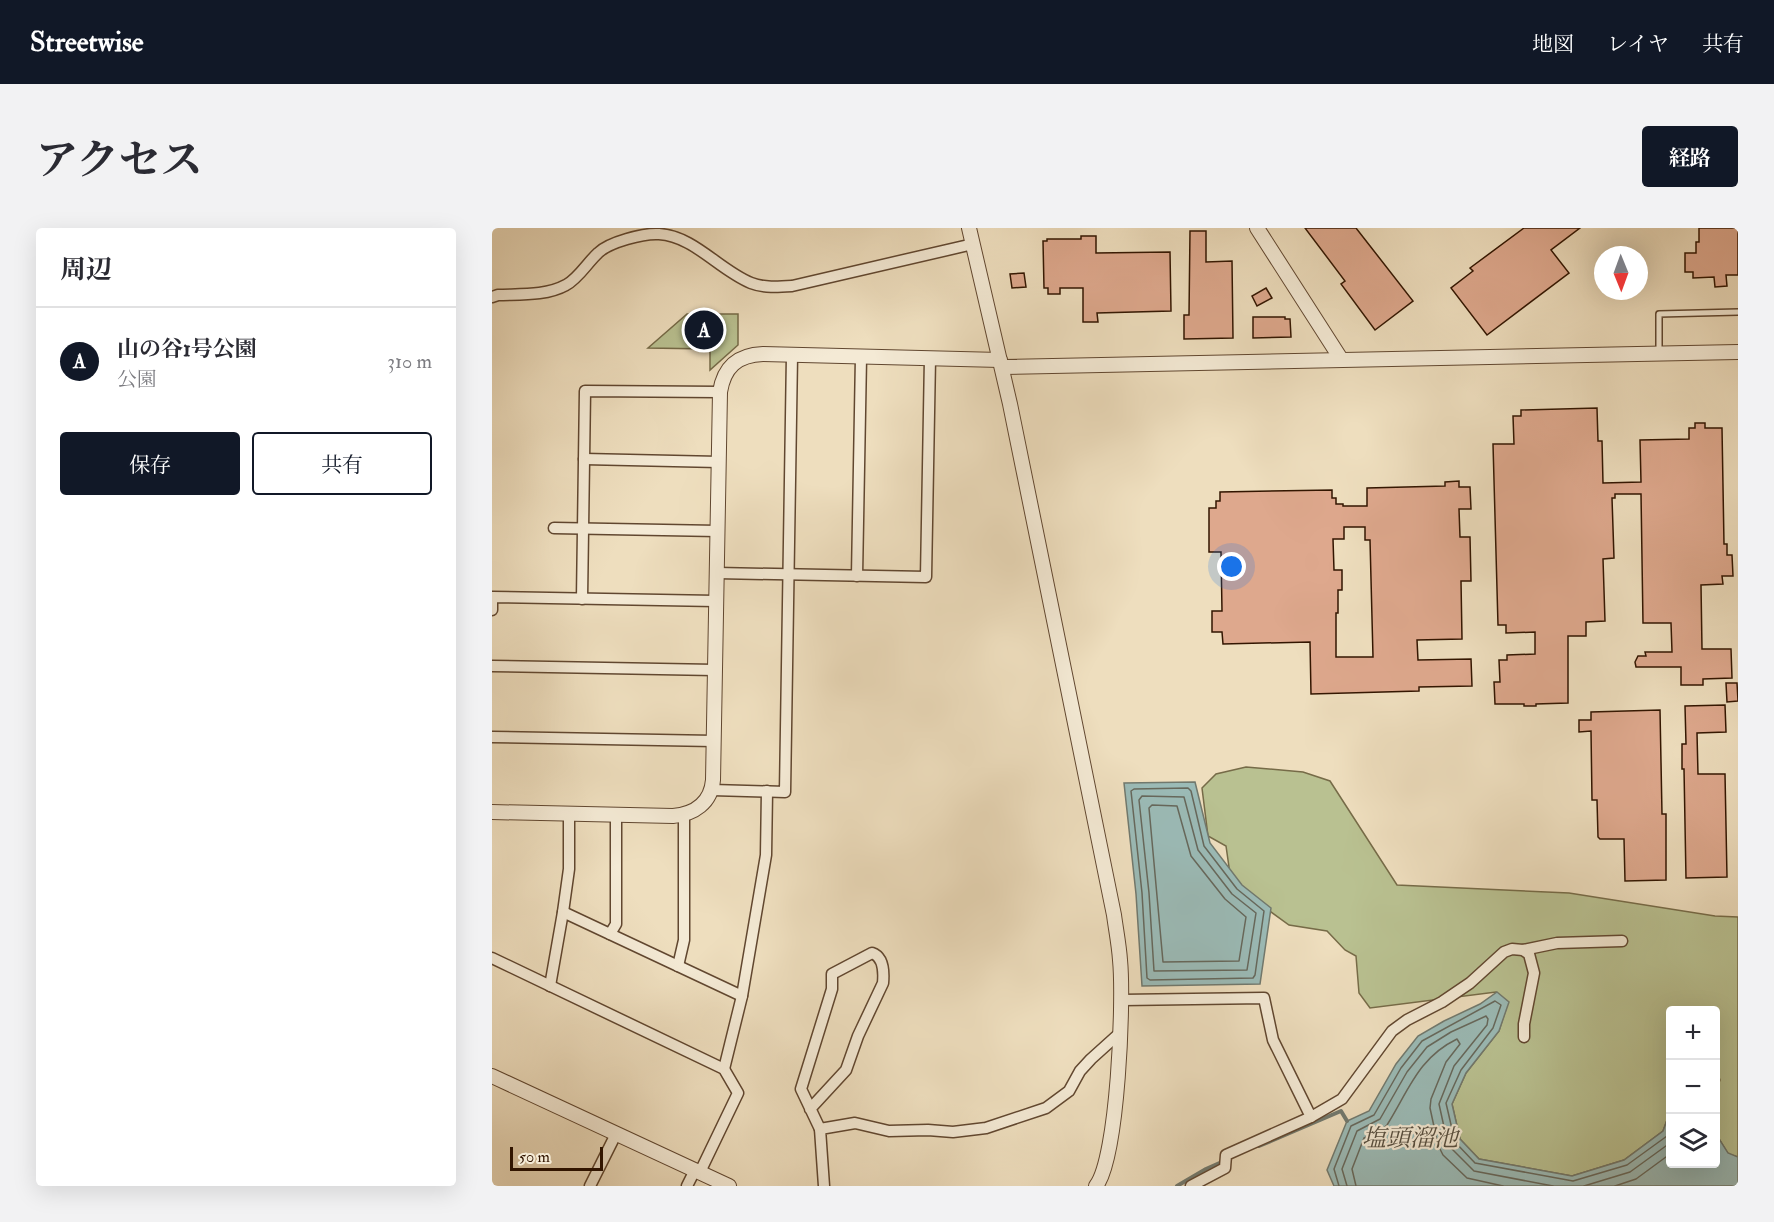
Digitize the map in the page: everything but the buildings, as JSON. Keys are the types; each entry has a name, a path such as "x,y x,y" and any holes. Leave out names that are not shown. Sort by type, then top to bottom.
{"street":[{"path":"969,228 1001,363 1114,915 1121,961 1121,1032 1108,1157 1096,1186"},
{"path":"1257,228 1341,359"},
{"path":"492,297 541,294 567,285 601,250 644,234 660,234 682,239 732,273 753,284 773,288 792,286 973,244"},
{"path":"492,812 684,814 703,803 712,790 720,392 722,378 726,372 741,359 750,355 930,358 1001,363 1738,352"},
{"path":"712,790 785,792 792,355"},
{"path":"857,576 861,357"},
{"path":"717,573 926,577 930,358"},
{"path":"582,599 585,391 720,392"},
{"path":"584,459 719,462"},
{"path":"554,528 718,531"},
{"path":"492,610 492,597 716,601"},
{"path":"492,666 715,670"},
{"path":"492,737 714,741"},
{"path":"724,1069 742,996 766,855 766,792"},
{"path":"550,986 569,869 569,814"},
{"path":"678,966 684,940 684,814"},
{"path":"610,934 616,924 616,815"},
{"path":"563,912 742,996"},
{"path":"1191,1186 1225,1168 1226,1155 1311,1117 1342,1099 1392,1031 1470,983 1504,952 1557,943 1622,941"},
{"path":"1523,950 1529,954 1534,973 1524,1024 1524,1038"},
{"path":"810,1109 846,1070 858,1035 883,983 884,974 878,955 872,953 832,974 832,989 801,1089 810,1109 820,1130 824,1186"},
{"path":"492,959 724,1069 738,1093 698,1171 687,1186"},
{"path":"1122,1000 1264,998 1273,1040 1311,1117"},
{"path":"820,1130 855,1123 889,1131 953,1132 986,1128 1046,1108 1069,1091 1080,1071 1121,1032"},
{"path":"492,1076 729,1186"},
{"path":"590,1186 616,1134"}],"lane":[{"path":"1659,354 1659,314 1738,312"}],"green space":[{"path":"687,314 738,314 738,345 710,370 710,349 648,348"},
{"path":"1246,767 1303,772 1330,781 1397,885 1569,893 1715,916 1738,917 1738,1157 1728,1154 1720,1141 1720,1006 1666,1006 1666,1123 1663,1131 1624,1160 1572,1176 1479,1159 1460,1139 1452,1104 1466,1073 1499,1031 1508,1002 1496,992 1370,1008 1359,993 1356,956 1345,950 1327,931 1289,925 1253,899 1230,874 1226,846 1208,836 1202,788 1216,774"}],"water":[{"path":"1195,782 1210,843 1242,885 1271,908 1260,984 1142,986 1136,894 1124,783"},
{"name":"塩頭溜池","path":"1497,992 1509,1002 1499,1031 1466,1073 1452,1104 1460,1139 1479,1159 1572,1176 1624,1160 1663,1131 1666,1123 1666,1168 1720,1168 1720,1140 1728,1153 1738,1157 1738,1186 1334,1186 1327,1170 1347,1121 1369,1111 1396,1064 1418,1036 1480,1004"}],"waterway":[{"path":"1259,1146 1341,1111 1347,1121"},
{"path":"1177,1186 1224,1161"}],"place":[{"name":"山の谷1号公園","path":"704,330"}]}
